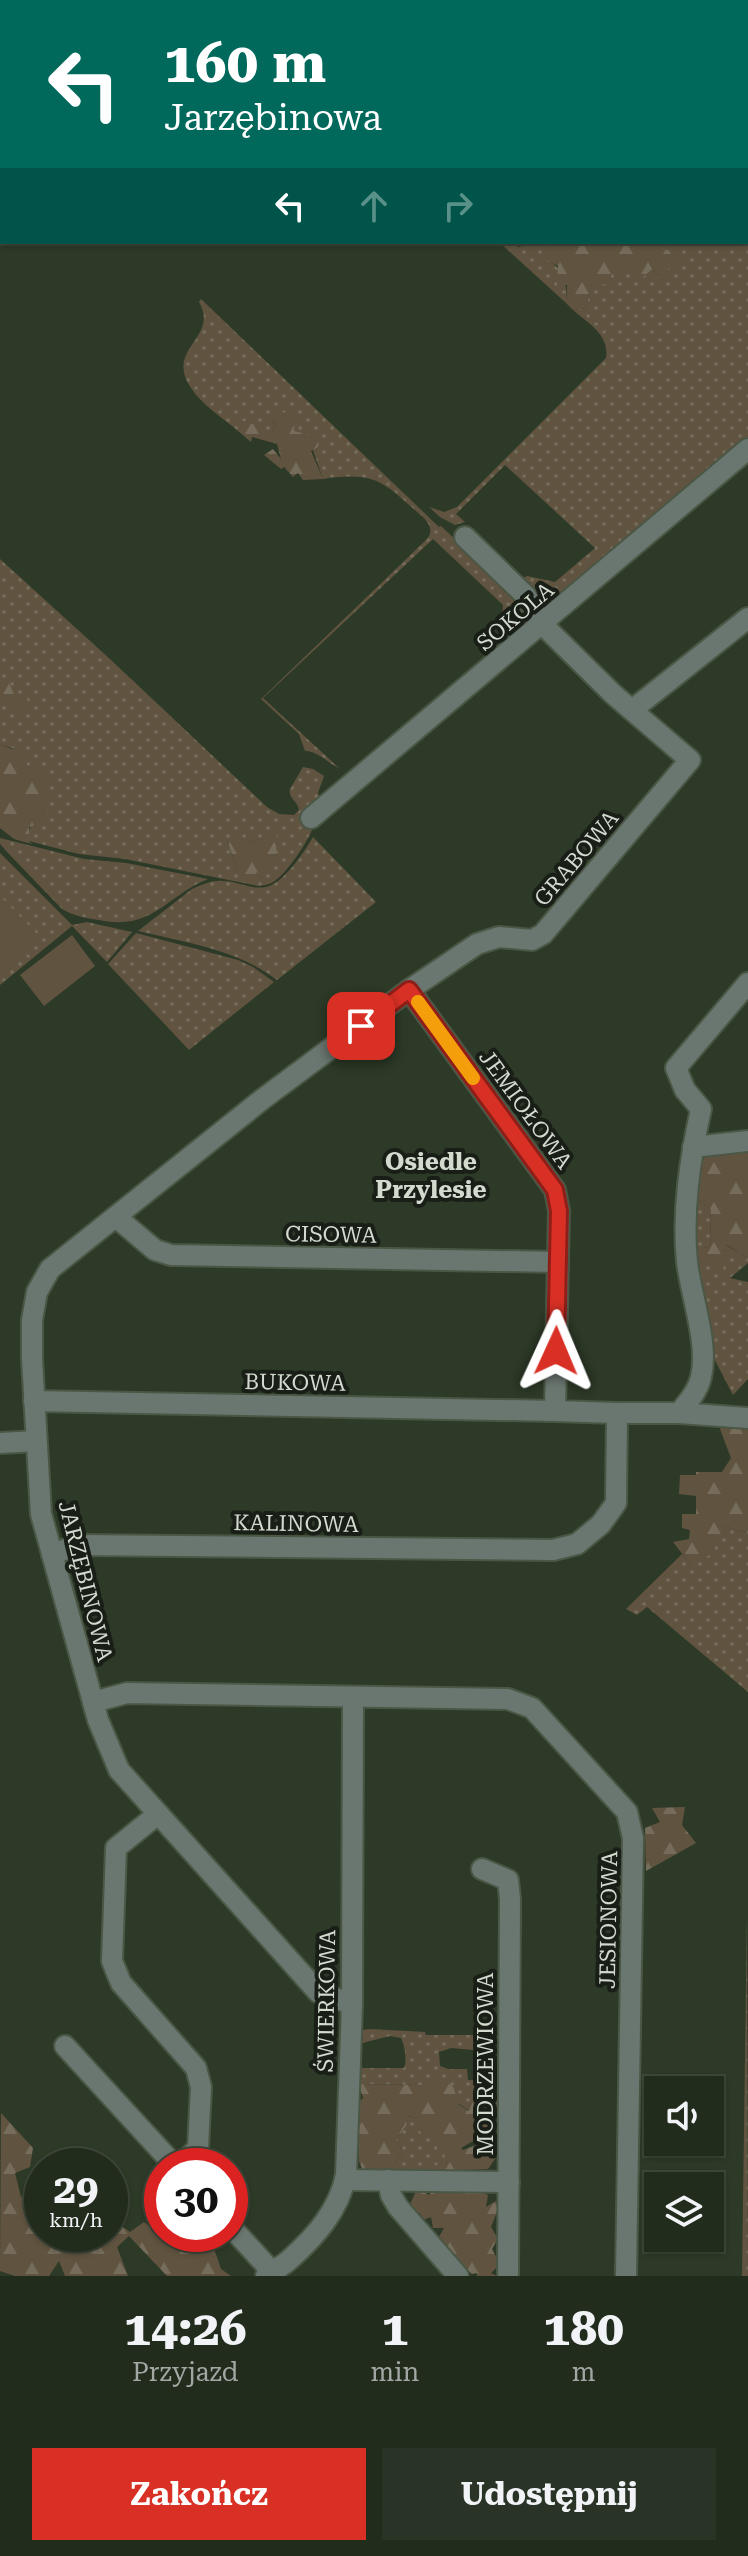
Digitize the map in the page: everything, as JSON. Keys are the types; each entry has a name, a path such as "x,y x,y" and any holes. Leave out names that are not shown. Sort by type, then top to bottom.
{"street":[{"name":"SOKOLA","path":"311,818 748,449"},
{"path":"465,537 526,596 543,625 632,710 748,618"},
{"name":"GRABOWA","path":"477,944 499,937 532,940 543,934 690,760 632,710"},
{"name":"JARZĘBINOWA","path":"352,2004 318,1992 119,1770 93,1702 41,1514 32,1320 37,1292 50,1269 264,1098 409,990 477,944"},
{"path":"679,1413 699,1385 703,1365 687,1260 687,1199 701,1109 685,1090 676,1068 748,983"},
{"name":"JEMIOŁOWA","path":"409,990 555,1190 559,1211 555,1411"},
{"path":"693,1147 748,1141"},
{"name":"CISOWA","path":"116,1217 155,1250 171,1255 558,1262"},
{"name":"BUKOWA","path":"34,1401 555,1411"},
{"path":"555,1411 679,1413 748,1418"},
{"name":"KALINOWA","path":"52,1554 79,1545 541,1550 577,1544 601,1524 616,1503 617,1413"},
{"path":"0,1443 36,1441"},
{"name":"JESIONOWA","path":"93,1702 127,1693 508,1699 532,1708 627,1812 633,1838 626,2276"},
{"name":"ŚWIERKOWA","path":"271,2275 320,2229 330,2215 345,2180 352,2004 353,1697"},
{"path":"158,1814 116,1848 112,1961 121,1983 196,2068 201,2087 198,2148"},
{"name":"MODRZEWIOWA","path":"482,1869 508,1880 510,1899 508,2276"},
{"path":"65,2046 161,2148"},
{"path":"345,2180 509,2182"},
{"path":"388,2180 398,2207 458,2276"},
{"path":"248,2248 271,2275"}],"green space":[{"path":"501,244 518,244 517,247 552,244 545,259 557,267 563,276 566,303"},
{"path":"552,244 669,244 664,248 683,264 668,269 662,280 652,269 641,279 628,270 620,273 613,268 609,285 592,283 586,308 573,310 566,303 567,285 557,285 558,266 544,259"},
{"path":"668,244 748,244 748,443 607,561 558,595 541,596 521,579 527,576 555,582 595,548 505,465 456,514 465,522 455,525 429,507 444,512 457,507 606,358 601,336 573,310 586,308 592,282 613,267 652,269 662,280 663,248"},
{"path":"201,299 521,602 526,612 525,619 511,631 516,637 509,641 501,631 503,605 433,539 263,698 339,768 315,753 305,751 299,734 261,699 427,539 430,528 424,518 379,482 357,477 323,479 308,436 302,437 271,421 276,425 271,433 242,421 238,431 201,400 184,374 184,363 203,325"},
{"path":"295,410 294,431 302,433 302,437 308,435 309,428 321,432 318,447 311,451 323,479 303,480 298,473 293,477 284,467 281,469 264,455 273,449 281,459 277,444 252,437 251,442 238,431 241,421 264,427 271,433 276,425 271,420 281,413"},
{"path":"0,559 267,807 279,814 294,815 299,810 290,789 303,767 324,776 318,793 318,814 307,840 283,873 272,883 258,886 125,859 79,854 29,841 36,771 29,768 13,748 0,745","holes":["237,834 250,842 276,834 276,854 262,878 257,872 239,875 227,840"]},
{"path":"7,679 15,696 22,694 29,702 20,713 7,708 3,701 0,687"},
{"path":"0,745 17,751 29,768 43,771 47,779 48,816 46,821 29,827 29,841 32,844 14,839 0,828"},
{"path":"237,833 250,842 277,833 276,854 262,879 257,872 250,882 239,875 227,840"},
{"path":"313,837 376,902 277,980 228,954 138,931 192,889 207,883 228,881 261,888 273,885 293,866"},
{"path":"0,838 84,859 126,863 208,879 146,917 117,922 89,918 62,909 0,844"},
{"path":"0,853 72,925 87,922 132,932 107,962 72,926 0,985"},
{"path":"0,896 38,935 0,972"},
{"path":"136,933 238,960 274,982 189,1050 108,964"},
{"path":"72,935 95,966 44,1006 20,975"},
{"path":"748,1147 748,1258 727,1245 723,1271 706,1261 694,1265 693,1249 710,1247 711,1210 693,1195 699,1156"},
{"path":"693,1195 711,1210 710,1247 693,1249"},
{"path":"726,1245 748,1258 748,1263 730,1278 748,1282 748,1379 733,1395 707,1345 694,1265 706,1261"},
{"path":"724,1421 748,1425 748,1529 746,1533 724,1526 712,1554 690,1564 673,1542 689,1539 690,1530 682,1528 682,1514 696,1514 696,1496 679,1494 680,1475 722,1472 731,1458 720,1429"},
{"path":"724,1526 746,1533 748,1529 748,1692 647,1607 637,1615 626,1609 682,1554 690,1564"},
{"path":"685,1807 682,1825 696,1843 646,1871 645,1828 660,1822 652,1808"},
{"path":"747,1913 748,2276 742,2276"},
{"path":"363,2030 425,2032 426,2035 484,2035 489,2045 474,2043 474,2050 451,2048 439,2052 440,2066 467,2069 468,2080 492,2081 481,2083 477,2090 481,2097 470,2111 423,2081 423,2085 359,2084 359,2054 362,2054 362,2068 404,2068 405,2065 401,2038 390,2036 362,2043"},
{"path":"423,2080 453,2085 458,2104 469,2111 473,2101 481,2096 477,2090 471,2090 471,2086 496,2081 497,2112 492,2113 492,2130 461,2148 479,2144 486,2134 491,2136 497,2156 488,2169 434,2171 437,2164 441,2166 441,2162 447,2162 444,2156 448,2153 437,2151 437,2141 432,2140 432,2135 423,2135 416,2126 419,2118 407,2116 408,2123 396,2140 403,2152 393,2165 393,2171 362,2169 359,2161 359,2102 363,2098 359,2084 423,2085"},
{"path":"1,2113 33,2148 24,2148 24,2169 15,2173 21,2197 24,2196 24,2252 119,2252 128,2276 65,2276 59,2261 49,2276 15,2276 0,2271"},
{"path":"406,2116 420,2118 451,2152 442,2166 419,2172 393,2171 393,2165 403,2152 396,2140 408,2123"},
{"path":"437,2188 473,2188 488,2195 486,2207 496,2201 498,2209 491,2227 498,2239 492,2249 500,2264 491,2273 497,2276 472,2274 436,2242 444,2228 433,2228 431,2217 423,2220 420,2213 412,2214 408,2209 416,2191 429,2195 432,2191 437,2192"},
{"path":"144,2222 144,2252 129,2236 128,2231"},
{"path":"144,2252 215,2252 221,2269 231,2276 167,2276"}],"slow traffic":[{"path":"418,1002 473,1078"}],"district":[{"name":"Osiedle Przylesie","path":"431,1176"}],"route":[{"path":"361,1026 409,990 555,1190 559,1211 556,1351"}]}
